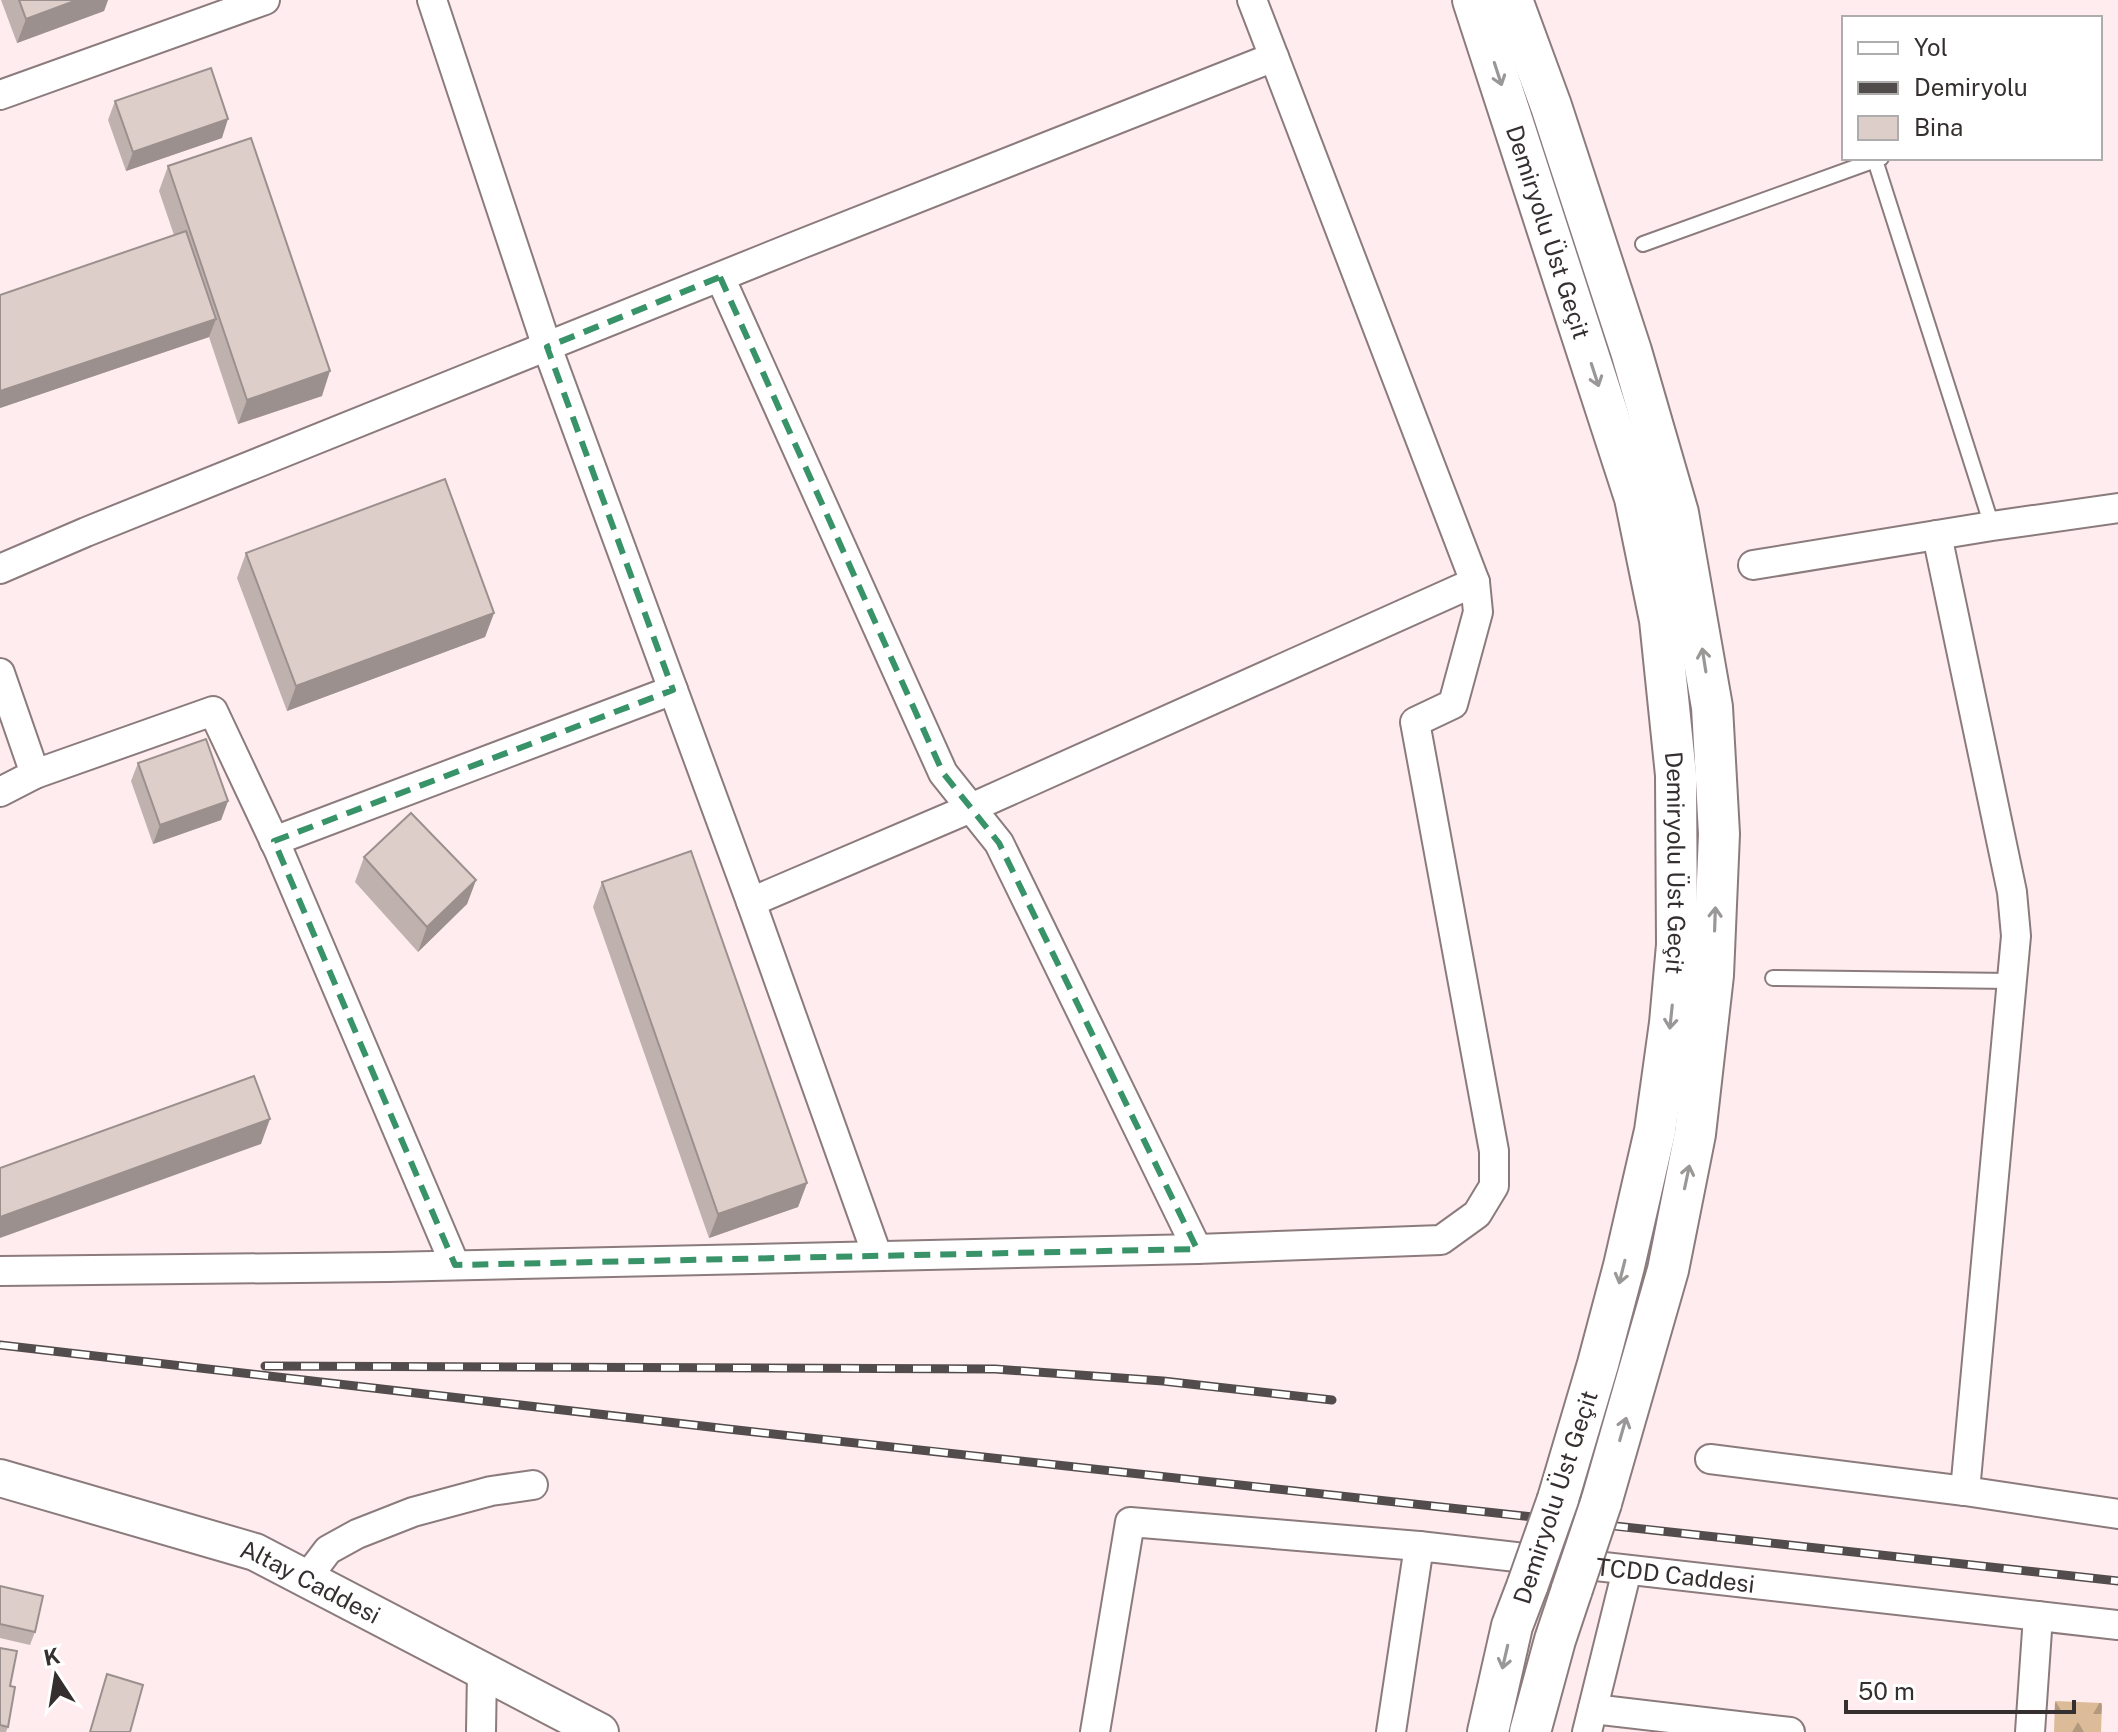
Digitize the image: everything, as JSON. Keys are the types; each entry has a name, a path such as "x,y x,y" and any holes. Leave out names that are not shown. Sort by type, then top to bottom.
{"main road":[{"name":"Demiryolu Üst Geçit","path":"1473,0 1635,498 1660,620 1676,775 1677,945 1655,1131 1598,1364 1558,1499 1512,1626 1488,1732"},
{"name":"Demiryolu Üst Geçit","path":"1512,0 1551,106 1631,351 1678,513 1712,707 1719,834 1713,975 1695,1134 1668,1270 1601,1503 1555,1640 1530,1732"}],"street":[{"path":"0,95 265,0"},
{"path":"432,0 547,347 877,1255"},
{"path":"0,1271 455,1265 1197,1249 1441,1240 1477,1214 1494,1186 1494,1151 1415,722 1453,704 1478,612 1475,582 1252,0"},
{"path":"0,569 720,277 1274,57"},
{"path":"720,277 943,773 999,843 1197,1249"},
{"path":"1753,565 2118,508"},
{"path":"1937,535 2012,892 2016,936 1965,1491"},
{"path":"751,902 971,808 1475,582"},
{"path":"0,673 35,774"},
{"path":"274,841 673,690"},
{"path":"0,792 35,774 213,711 274,841 455,1265"},
{"path":"1710,1459 2118,1514"},
{"name":"Altay Caddesi","path":"0,1478 255,1552 600,1732"},
{"path":"306,1579 328,1550 357,1534 413,1512 491,1491 533,1485"},
{"name":"TCDD Caddesi","path":"1095,1732 1130,1522 1419,1546 2118,1625"},
{"path":"1391,1732 1419,1546"},
{"path":"1627,1570 1590,1720 1790,1732"},
{"path":"2030,1732 2038,1616"},
{"path":"481,1732 482,1671"}],"lane":[{"path":"1643,244 1875,160"},
{"path":"1878,160 1992,526"},
{"path":"1773,978 2011,981"}],"highlighted area":[{"path":"720,277 943,773 999,843 1197,1249 455,1265 274,841 673,690 547,347"}],"green space":[{"path":"2055,1701 2102,1703 2101,1732 2054,1732"}],"building":[{"path":"19,0 77,0 26,19"},
{"path":"211,68 228,119 133,152 115,101"},
{"path":"251,138 330,371 247,400 168,166"},
{"path":"186,231 216,319 0,391 0,295"},
{"path":"445,479 494,613 296,686 246,553"},
{"path":"206,739 228,801 160,825 138,763"},
{"path":"411,813 476,880 427,927 364,857"},
{"path":"691,851 807,1183 718,1214 602,882"},
{"path":"254,1076 270,1119 0,1217 0,1168"},
{"path":"0,1586 43,1596 35,1632 0,1624"},
{"path":"0,1648 17,1651 10,1686 15,1687 8,1727 0,1725"},
{"path":"107,1674 143,1685 130,1732 90,1732"}],"railway":[{"path":"0,1345 728,1429 2118,1581"},
{"path":"265,1366 995,1369 1163,1381 1332,1400"}]}
